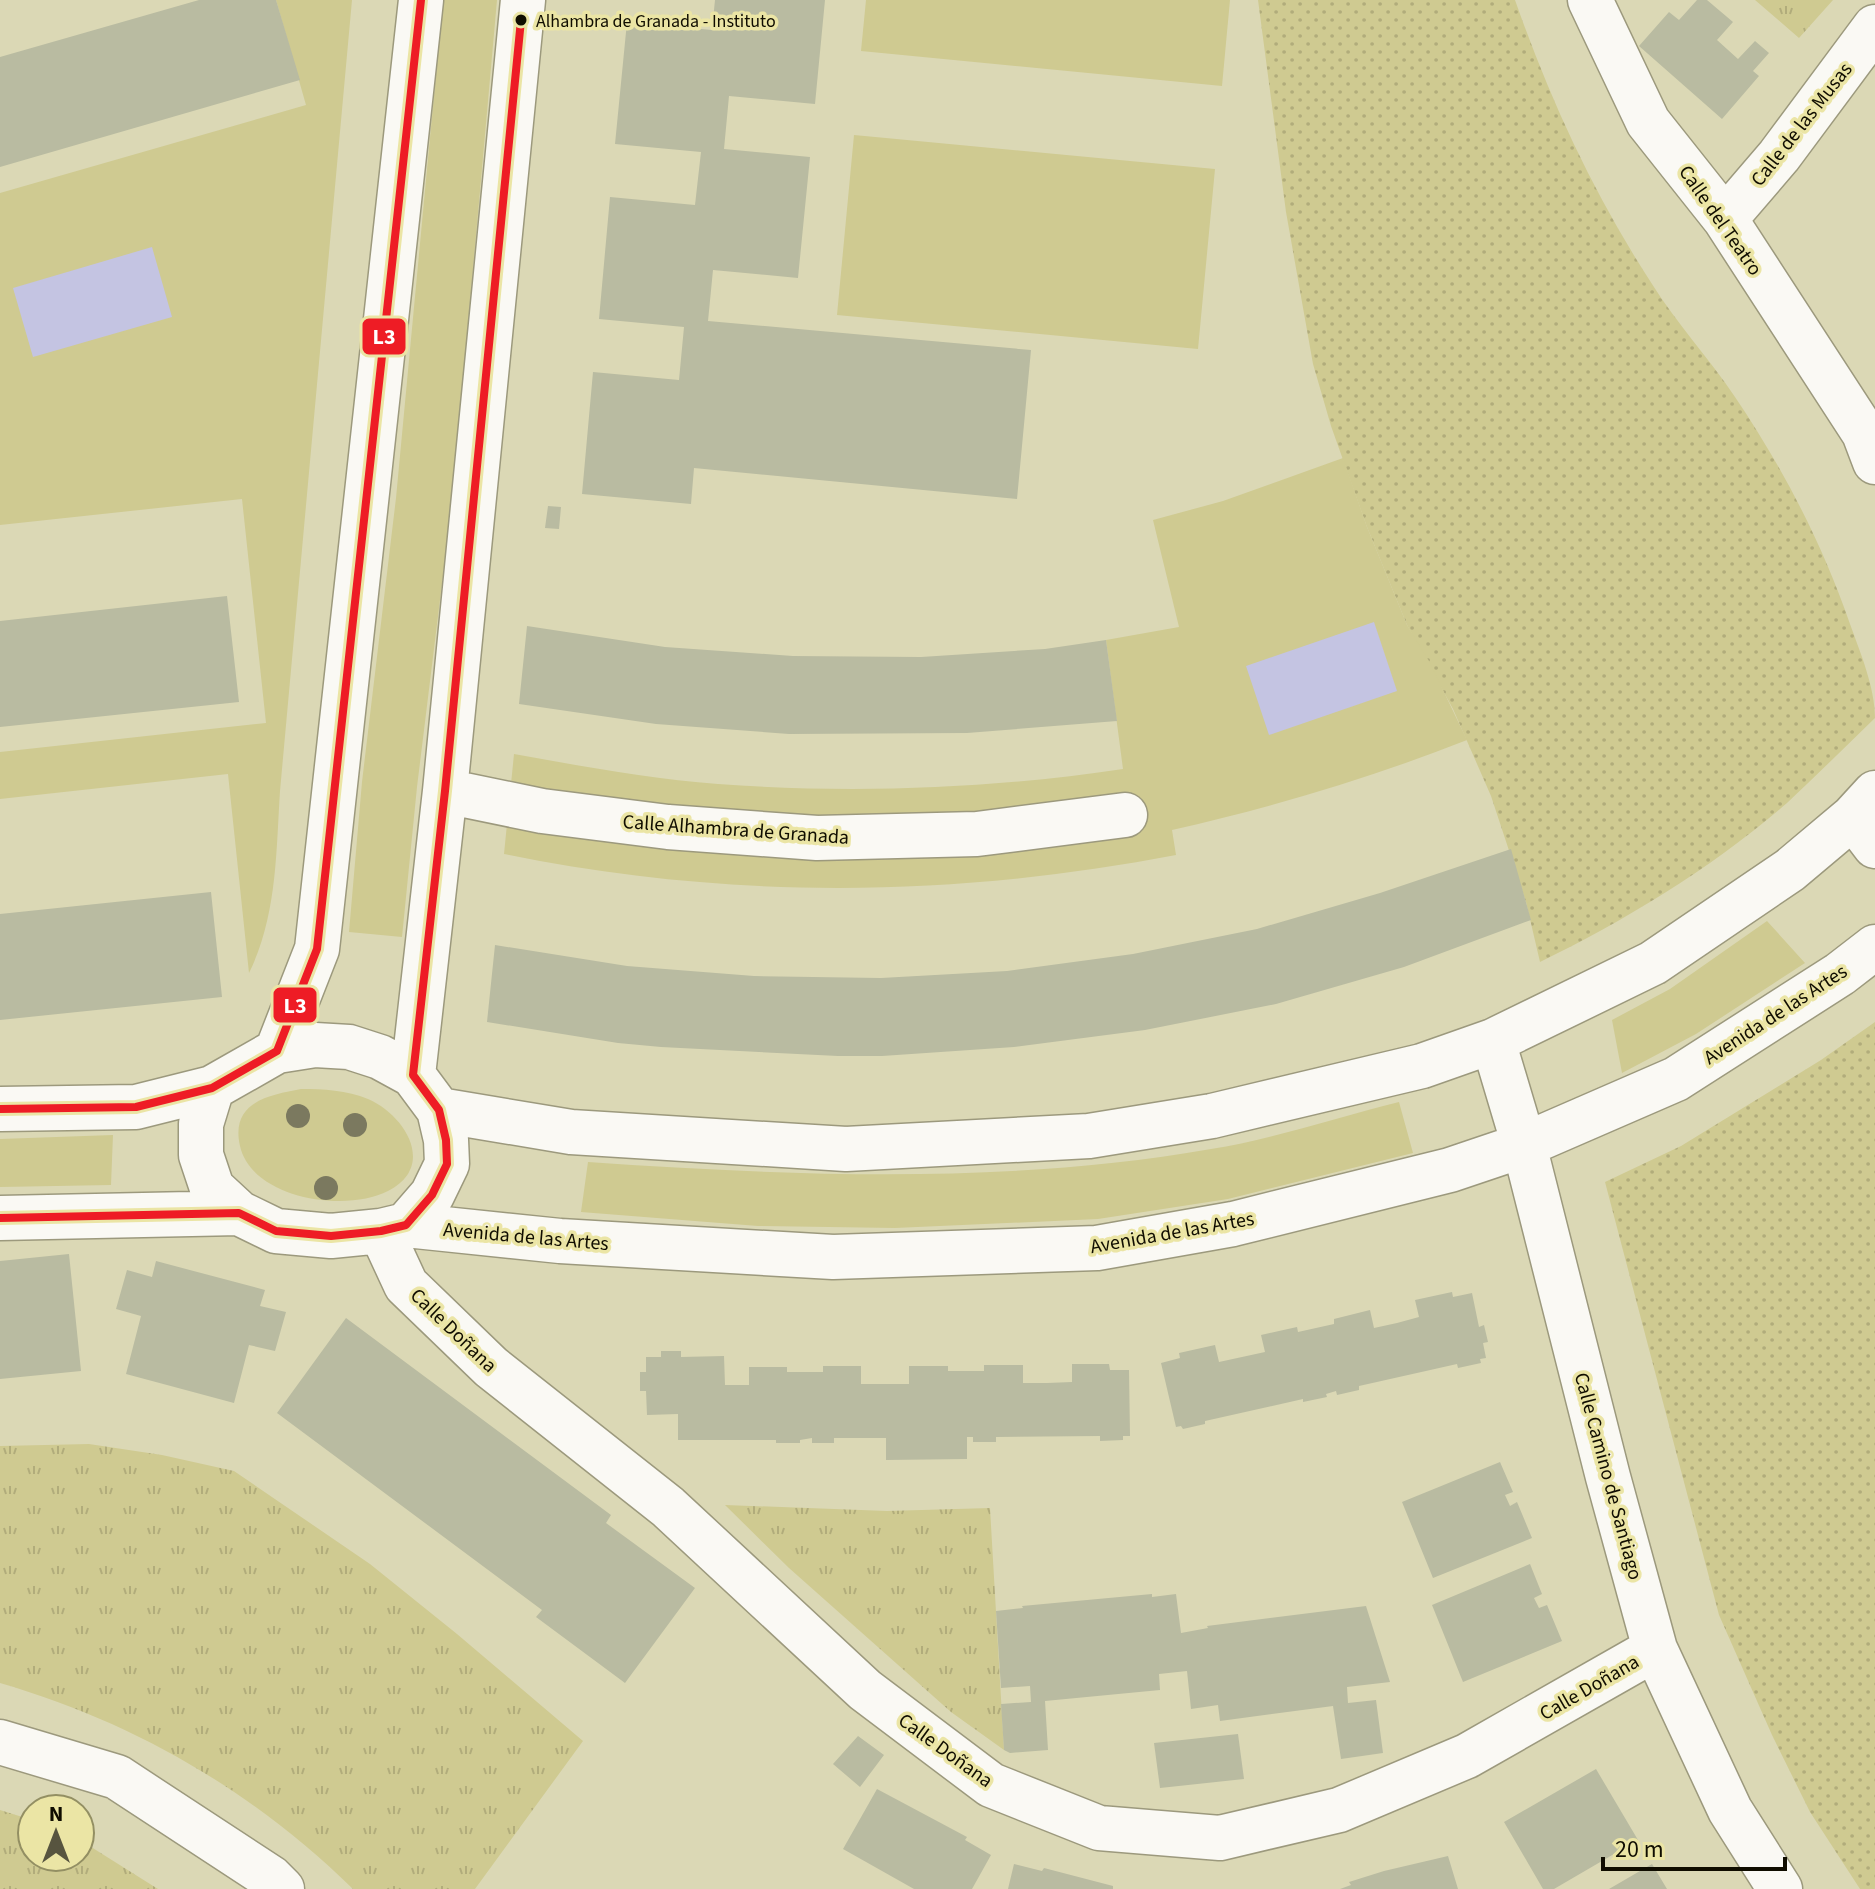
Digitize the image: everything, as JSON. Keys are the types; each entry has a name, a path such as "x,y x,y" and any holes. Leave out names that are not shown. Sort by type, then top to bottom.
{"street":[{"path":"277,1051 317,949 421,0"},
{"path":"413,1075 445,791 523,0"},
{"name":"Calle del Teatro","path":"1590,0 1648,122 1725,219 1871,445"},
{"name":"Calle de las Musas","path":"1725,219 1779,156 1875,27"},
{"name":"Calle Alhambra de Granada","path":"445,791 542,811 620,821 817,838 977,834 1125,815"},
{"path":"439,1110 571,1132 846,1149 1089,1136 1212,1116 1422,1066 1493,1041 1653,963 1868,819"},
{"name":"Avenida de las Artes","path":"394,1228 833,1257 1097,1248 1233,1224 1450,1170 1524,1145 1676,1079 1840,974 1875,947"},
{"name":"Calle Camino de Santiago","path":"1493,1041 1524,1145 1655,1649 1730,1810 1780,1889"},
{"path":"0,1109 136,1107 212,1088 277,1051 315,1045 349,1047 380,1057 413,1075 439,1110 446,1140 447,1164 432,1195 394,1228 331,1236 276,1231 239,1213 212,1188 201,1155 201,1124 212,1088"},
{"path":"0,1218 239,1213"},
{"name":"Calle Doñana","path":"394,1228 406,1285 491,1367 668,1507 865,1690 991,1785 1099,1828 1220,1838 1339,1810 1467,1756 1655,1649"},
{"path":"0,1742 117,1777 271,1878 282,1889"}],"green space":[{"path":"276,0 352,0 274,884 265,929 249,973 228,774 0,799 0,752 266,723 242,499 0,525 0,193 306,105"},
{"path":"443,0 497,0 453,494 402,937 349,932 362,782 396,498"},
{"path":"866,0 1230,0 1222,86 861,51"},
{"path":"1258,0 1515,0 1558,110 1611,216 1662,299 1753,424 1800,507 1827,564 1866,670 1875,718 1787,803 1669,890 1540,962 1526,902 1491,796 1453,709 1407,625 1367,527 1331,426 1313,364 1286,212"},
{"path":"1755,0 1833,0 1799,38"},
{"path":"854,135 1215,169 1198,349 837,315"},
{"path":"1343,458 1407,625 1429,661 1467,740 1321,791 1172,830 1176,855 1008,879 924,886 756,886 672,880 504,854 514,754 667,779 819,789 971,785 1123,769 1106,640 1179,627 1153,520 1223,501"},
{"path":"1767,921 1805,963 1696,1034 1622,1073 1612,1020 1670,989"},
{"path":"1875,1022 1875,1889 1860,1889 1810,1812 1719,1615 1605,1182 1681,1146 1821,1060"},
{"path":"301,1089 360,1096 394,1117 404,1129 413,1155 411,1168 403,1181 370,1198 349,1201 303,1197 262,1178 248,1164 240,1146 238,1131 241,1119 246,1110 265,1098"},
{"path":"1399,1102 1413,1153 1228,1199 1098,1219 895,1228 758,1226 581,1212 588,1162 822,1174 978,1173 1056,1168 1234,1145"},
{"path":"113,1135 111,1185 0,1187 0,1139"},
{"path":"89,1444 162,1455 234,1471 370,1564 583,1741 475,1889 353,1889 274,1821 189,1764 98,1718 0,1683 0,1446"},
{"path":"725,1505 887,1511 990,1508 1004,1750 951,1712 789,1568"},
{"path":"0,1810 16,1815 16,1873 96,1873 96,1850 158,1889 0,1889"}],"water":[{"path":"152,247 172,317 33,357 13,288"},
{"path":"1374,622 1397,691 1269,735 1246,666"}],"building":[{"path":"199,0 276,0 300,80 0,167 0,57"},
{"path":"715,0 825,0 815,104 729,96 724,149 810,157 798,278 713,270 708,321 1031,350 1017,499 694,468 691,504 582,494 593,372 679,380 684,327 599,319 610,197 695,205 701,152 615,144 627,22 712,30"},
{"path":"1697,0 1707,0 1733,22 1717,40 1738,59 1755,41 1769,53 1753,71 1759,76 1722,119 1639,46 1669,12 1679,20"},
{"path":"548,506 561,507 559,529 545,528"},
{"path":"227,596 239,702 0,727 0,621"},
{"path":"527,626 665,647 793,656 921,657 1045,649 1106,640 1117,721 967,733 789,734 656,724 519,704"},
{"path":"1511,849 1531,920 1404,967 1276,1004 1145,1030 1014,1047 838,1056 618,1043 487,1022 495,945 627,966 754,976 881,978 1007,971 1133,954 1257,929 1380,893"},
{"path":"211,892 222,997 0,1020 0,914"},
{"path":"69,1254 81,1371 0,1379 0,1261"},
{"path":"156,1261 265,1290 260,1306 286,1312 275,1351 249,1345 234,1403 126,1374 141,1316 116,1309 127,1270 152,1277"},
{"path":"1452,1292 1453,1297 1472,1293 1479,1327 1484,1325 1488,1342 1483,1343 1486,1358 1480,1359 1481,1363 1458,1368 1457,1364 1359,1386 1359,1390 1337,1395 1336,1391 1326,1394 1327,1397 1303,1402 1303,1399 1205,1421 1205,1424 1183,1429 1176,1427 1161,1363 1180,1358 1179,1353 1215,1345 1219,1362 1265,1352 1261,1335 1297,1327 1298,1332 1334,1324 1334,1319 1370,1310 1374,1328 1397,1323 1419,1317 1415,1300"},
{"path":"346,1318 611,1515 606,1523 695,1588 625,1683 536,1617 542,1610 277,1413"},
{"path":"661,1351 681,1351 681,1357 724,1356 725,1385 749,1385 749,1367 787,1367 787,1372 823,1372 823,1366 861,1366 861,1384 909,1384 909,1366 948,1366 948,1371 984,1371 984,1365 1023,1365 1023,1383 1047,1383 1072,1382 1072,1364 1109,1364 1110,1370 1129,1370 1130,1436 1123,1436 1123,1440 1100,1441 1100,1436 996,1437 996,1442 973,1442 973,1437 967,1437 967,1459 886,1460 886,1438 834,1438 834,1443 812,1443 812,1438 800,1440 800,1443 776,1443 776,1440 678,1440 678,1414 647,1415 646,1391 640,1391 640,1372 646,1372 646,1357 661,1357"},
{"path":"1500,1462 1513,1492 1505,1495 1510,1506 1517,1502 1532,1538 1433,1578 1402,1502"},
{"path":"1530,1564 1542,1594 1534,1598 1539,1608 1547,1605 1562,1641 1463,1682 1432,1605"},
{"path":"1152,1594 1152,1597 1176,1594 1181,1633 1207,1626 1366,1606 1390,1682 1347,1687 1348,1703 1376,1700 1383,1753 1341,1759 1333,1706 1220,1721 1218,1705 1191,1709 1187,1671 1159,1674 1160,1690 1045,1701 1048,1750 1010,1753 1004,1750 1001,1704 1031,1702 1030,1686 1001,1688 996,1611"},
{"path":"1238,1734 1244,1779 1160,1788 1154,1743"},
{"path":"858,1736 884,1755 860,1787 833,1764"},
{"path":"1596,1769 1638,1840 1554,1889 1543,1889 1504,1822"},
{"path":"877,1789 967,1837 965,1840 991,1855 972,1889 914,1889 843,1849"},
{"path":"1448,1856 1458,1889 1340,1889 1351,1885 1349,1882 1384,1871"},
{"path":"1014,1864 1042,1871 1044,1868 1113,1886 1113,1889 1008,1889"},
{"path":"1652,1864 1667,1889 1609,1889"}],"transit line":[{"name":"L3","path":"0,1109 136,1107 212,1088 277,1051 317,949 421,0"},
{"name":"L3","path":"0,1218 239,1213 276,1231 331,1236 381,1231 406,1225 432,1195 447,1164 446,1140 439,1110 413,1075 445,791 521,20"}],"place":[{"name":"Alhambra de Granada - Instituto","path":"521,20"}]}
